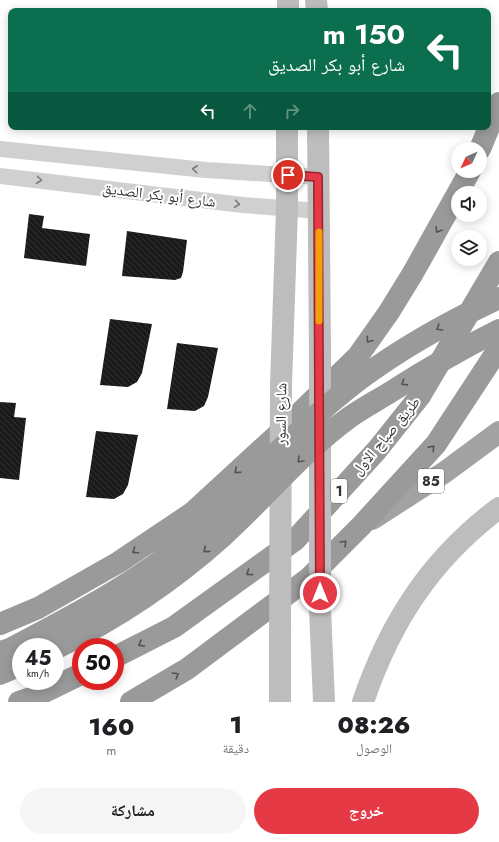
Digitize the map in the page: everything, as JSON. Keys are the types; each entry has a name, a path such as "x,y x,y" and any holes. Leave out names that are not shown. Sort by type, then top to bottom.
{"highway":[{"path":"491,122 499,103"},
{"path":"483,142 488,130"},
{"path":"0,624 38,608 119,562 192,513 277,435 358,356 389,312 405,286 443,222 466,178"},
{"name":"طريق صباح الاول","path":"124,652 174,627 295,540 377,450 420,396 499,262"},
{"path":"7,666 93,605 171,554 211,518 286,444 358,380 436,330 499,298"},
{"path":"64,644 99,627 148,596 189,565 222,536 309,452 350,417 430,367 499,330"},
{"path":"131,702 187,668 310,578 361,526 436,444 499,348"},
{"name":"85","path":"361,526 445,472 499,432"},
{"path":"19,702 34,697 72,678"}],"main road":[{"name":"شارع السور","path":"280,702 281,385 288,175 287,130"},
{"path":"318,130 320,609 324,702"},
{"path":"363,702 384,647 410,601 432,571 458,543 499,508"}],"street":[{"name":"شارع أبو بكر الصديق","path":"0,150 206,170 318,177"},
{"name":"شارع أبو بكر الصديق","path":"0,176 287,209 319,211"}],"building":[{"path":"29,214 44,216 42,228 90,234 86,266 24,258"},
{"path":"127,231 187,240 181,278 175,280 122,276"},
{"path":"110,319 152,324 142,373 137,382 128,387 100,385"},
{"path":"177,343 218,348 208,397 204,406 195,411 167,409"},
{"path":"0,402 16,403 14,417 26,418 19,480 0,478"},
{"path":"96,431 138,435 128,485 123,494 114,499 86,497"}],"slow traffic":[{"path":"319,232 319,321"}],"route":[{"path":"288,175 318,177 320,593"}]}
